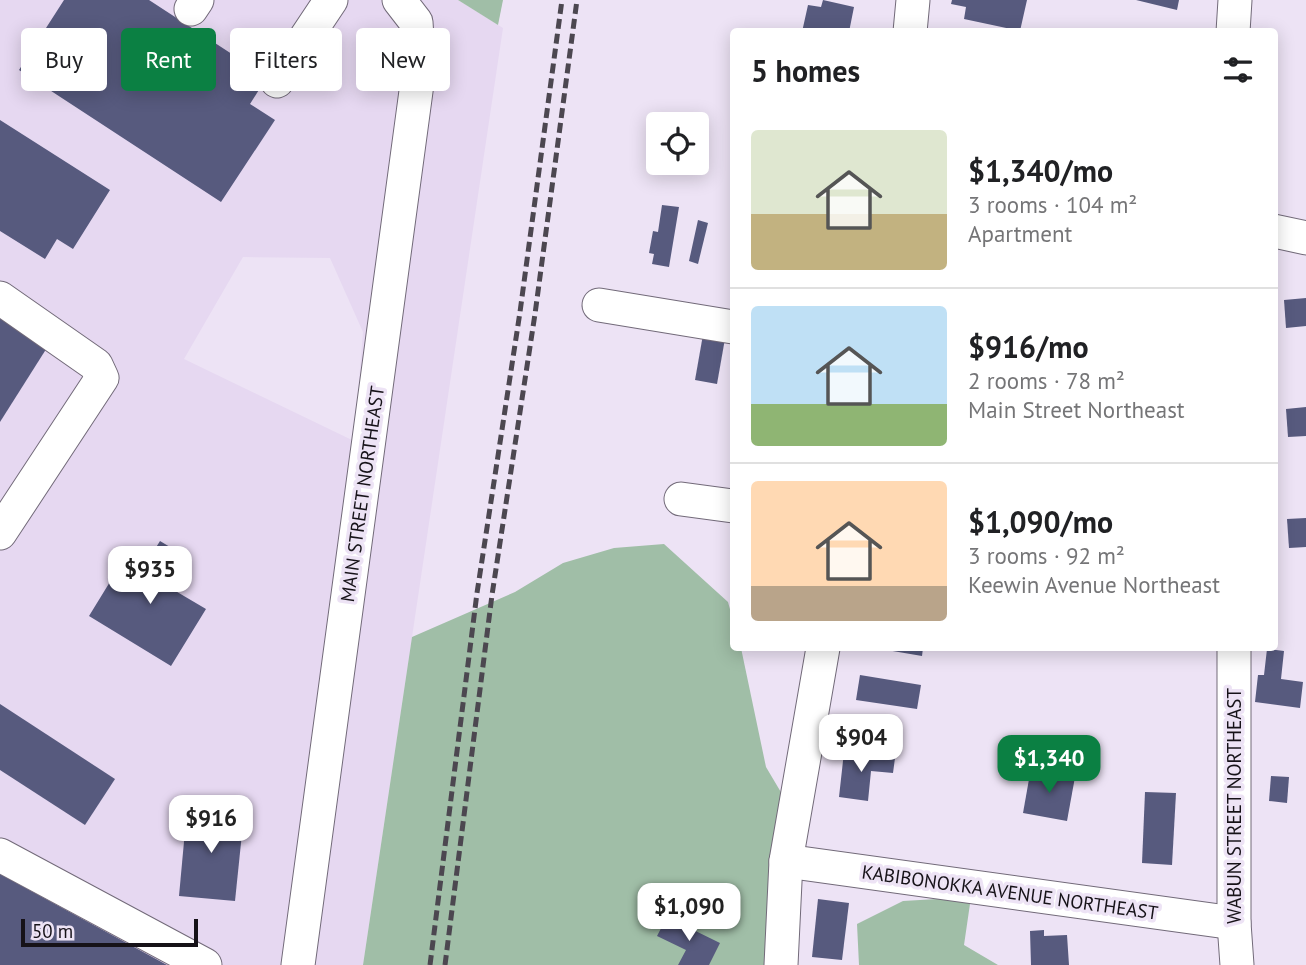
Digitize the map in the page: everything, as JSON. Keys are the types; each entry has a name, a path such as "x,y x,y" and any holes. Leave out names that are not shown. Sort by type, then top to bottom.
{"street":[{"path":"312,28 331,0"},
{"path":"910,28 913,0"},
{"path":"1233,28 1235,0"},
{"name":"MAIN STREET NORTHEAST","path":"298,965 419,69 407,11"},
{"path":"1278,231 1306,238"},
{"path":"0,298 96,365 102,378 0,533"},
{"path":"599,305 730,327"},
{"path":"681,499 730,506"},
{"path":"781,965 786,861 823,651"},
{"name":"WABUN STREET NORTHEAST","path":"1234,651 1234,923 1237,965"},
{"path":"0,855 205,965"},
{"name":"KABIBONOKKA AVENUE NORTHEAST","path":"786,861 1234,923"}],"shaded area":[{"path":"0,0 458,0 503,28 363,965 0,965","holes":["243,257 330,258 363,332 354,441 184,359"]}],"green space":[{"path":"458,0 503,0 498,25"},
{"path":"664,544 728,602 730,651 742,651 766,767 782,794 775,965 363,965 412,637 515,592 563,563 614,548"},
{"path":"971,897 964,945 998,965 859,965 857,924 903,901"}],"building":[{"path":"64,0 149,0 192,28 121,28 121,91 216,91 216,44 230,53 230,91 258,91 250,104 275,120 221,202 51,91 107,91 107,28 46,28"},
{"path":"823,0 854,7 850,28 803,28 808,5 821,7"},
{"path":"952,0 1027,0 1021,28 1006,28 964,19 966,7 951,4"},
{"path":"1136,0 1179,0 1177,10"},
{"path":"0,120 110,190 73,249 57,239 45,259 0,231"},
{"path":"662,205 679,207 669,267 652,264 654,254 649,253 653,231 658,232"},
{"path":"698,220 708,223 698,264 689,261"},
{"path":"1306,298 1306,326 1286,328 1284,300"},
{"path":"0,311 50,343 0,422"},
{"path":"704,329 726,333 717,384 695,380"},
{"path":"1306,407 1306,436 1288,437 1286,409"},
{"path":"1306,518 1306,547 1289,548 1287,519"},
{"path":"160,541 185,556 167,586 206,609 171,666 89,616 124,559 142,570"},
{"path":"893,651 923,651 922,656"},
{"path":"1267,651 1284,651 1281,679 1303,682 1300,708 1255,702 1258,675 1264,675"},
{"path":"860,675 921,685 917,709 856,700"},
{"path":"0,704 115,779 85,825 0,770"},
{"path":"844,752 895,758 893,773 871,771 868,801 839,797"},
{"path":"1031,768 1075,777 1067,821 1023,813"},
{"path":"1271,776 1289,777 1287,803 1269,801"},
{"path":"1145,792 1176,793 1172,865 1142,863"},
{"path":"187,809 244,814 235,901 179,896"},
{"path":"0,874 167,965 0,965"},
{"path":"818,899 849,903 842,960 812,957"},
{"path":"667,917 720,943 709,965 678,965 686,950 657,936"},
{"path":"1044,930 1044,936 1067,935 1069,965 1031,965 1030,931"}],"railway":[{"path":"430,965 477,593 520,312 562,0"},
{"path":"445,965 492,595 535,314 577,0"}]}
